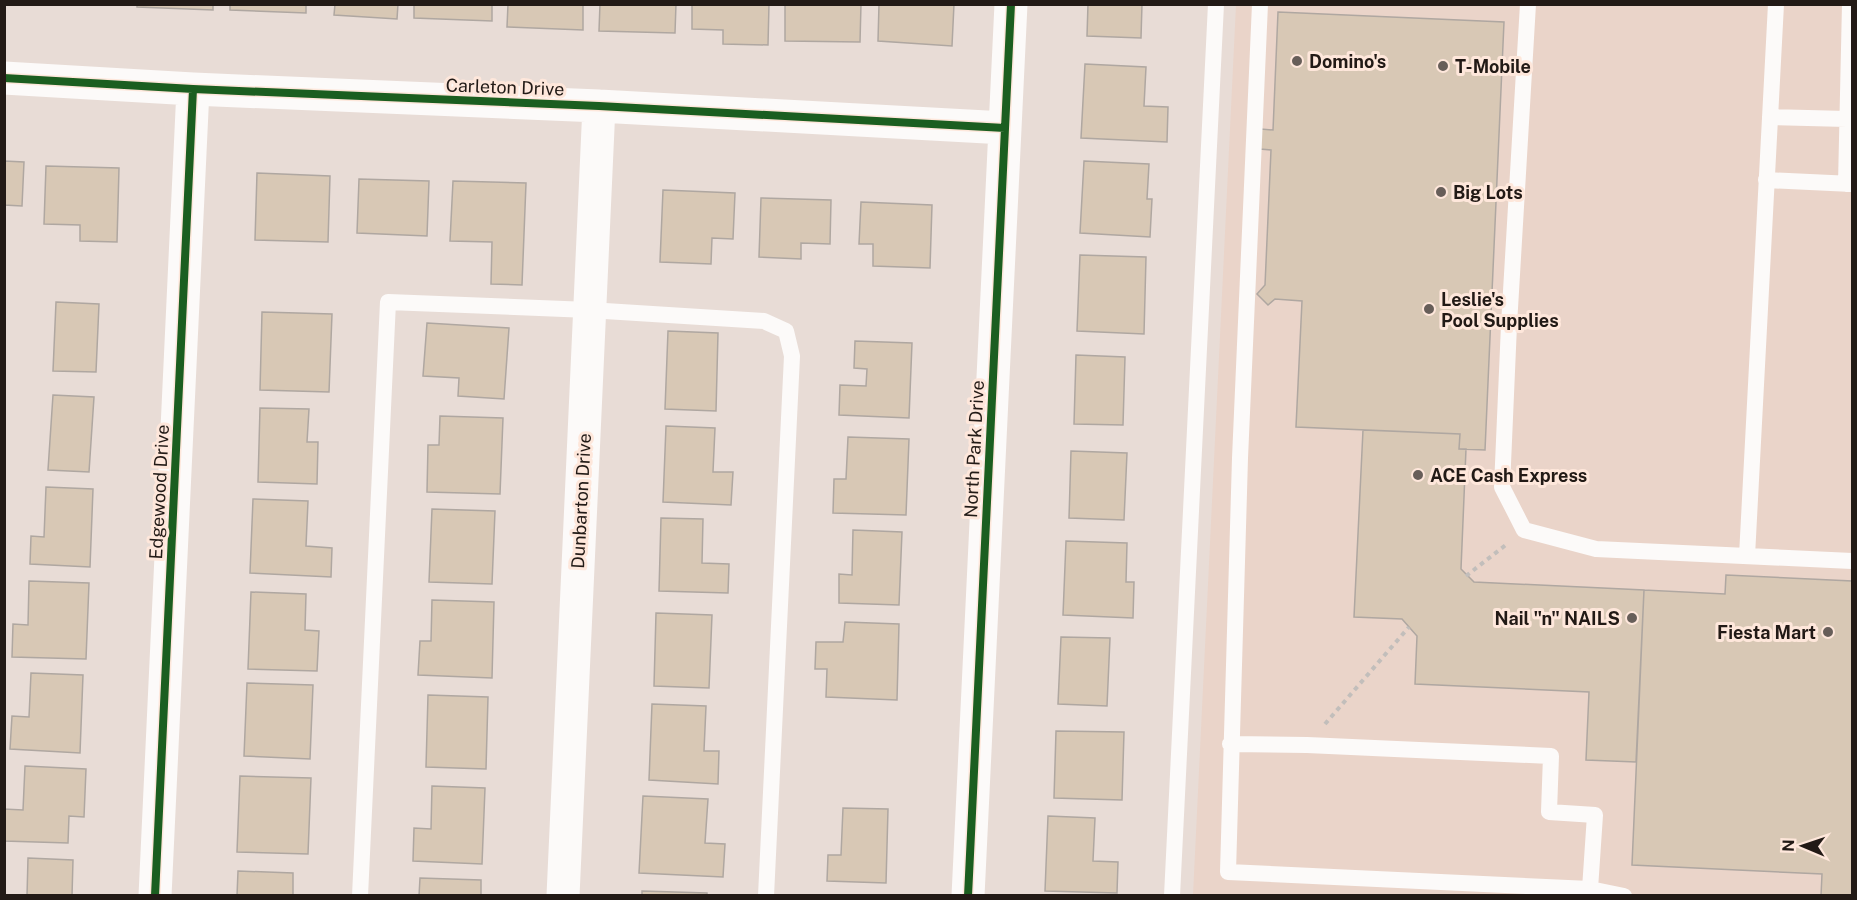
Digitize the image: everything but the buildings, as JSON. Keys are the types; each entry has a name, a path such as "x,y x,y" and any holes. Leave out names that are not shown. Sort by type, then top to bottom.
{"street":[{"name":"North Park Drive","path":"968,896 1011,4"},
{"name":"Carleton Drive","path":"4,78 1005,128"},
{"name":"Edgewood Drive","path":"155,896 193,89"},
{"name":"Dunbarton Drive","path":"563,896 599,106"}],"lane":[{"path":"1172,896 1216,4"},
{"path":"1260,4 1230,744 1228,872 1590,889 1624,896"},
{"path":"1528,4 1502,487 1524,530 1596,549 1852,561"},
{"path":"1747,556 1776,4"},
{"path":"1766,180 1849,184 1847,119 1850,4"},
{"path":"1770,117 1847,119"},
{"path":"360,896 388,302 589,310 764,321 786,331 792,356 766,896"},
{"path":"1230,744 1307,745 1551,756 1549,812 1595,814 1590,889"}],"path":[{"path":"1466,576 1524,530"},
{"path":"1307,745 1409,627"}],"shaded area":[{"path":"1236,5 1852,5 1852,895 1193,895"}],"cycle path":[{"path":"968,896 1011,4"},
{"path":"4,78 1005,128"},
{"path":"155,896 193,89"}],"place":[{"name":"Domino's","path":"1297,61"},
{"name":"T-Mobile","path":"1443,66"},
{"name":"Big Lots","path":"1441,192"},
{"name":"Leslie's Pool Supplies","path":"1429,309"},
{"name":"ACE Cash Express","path":"1418,475"},
{"name":"Nail \"n\" NAILS","path":"1632,618"},
{"name":"Fiesta Mart","path":"1828,632"}]}
